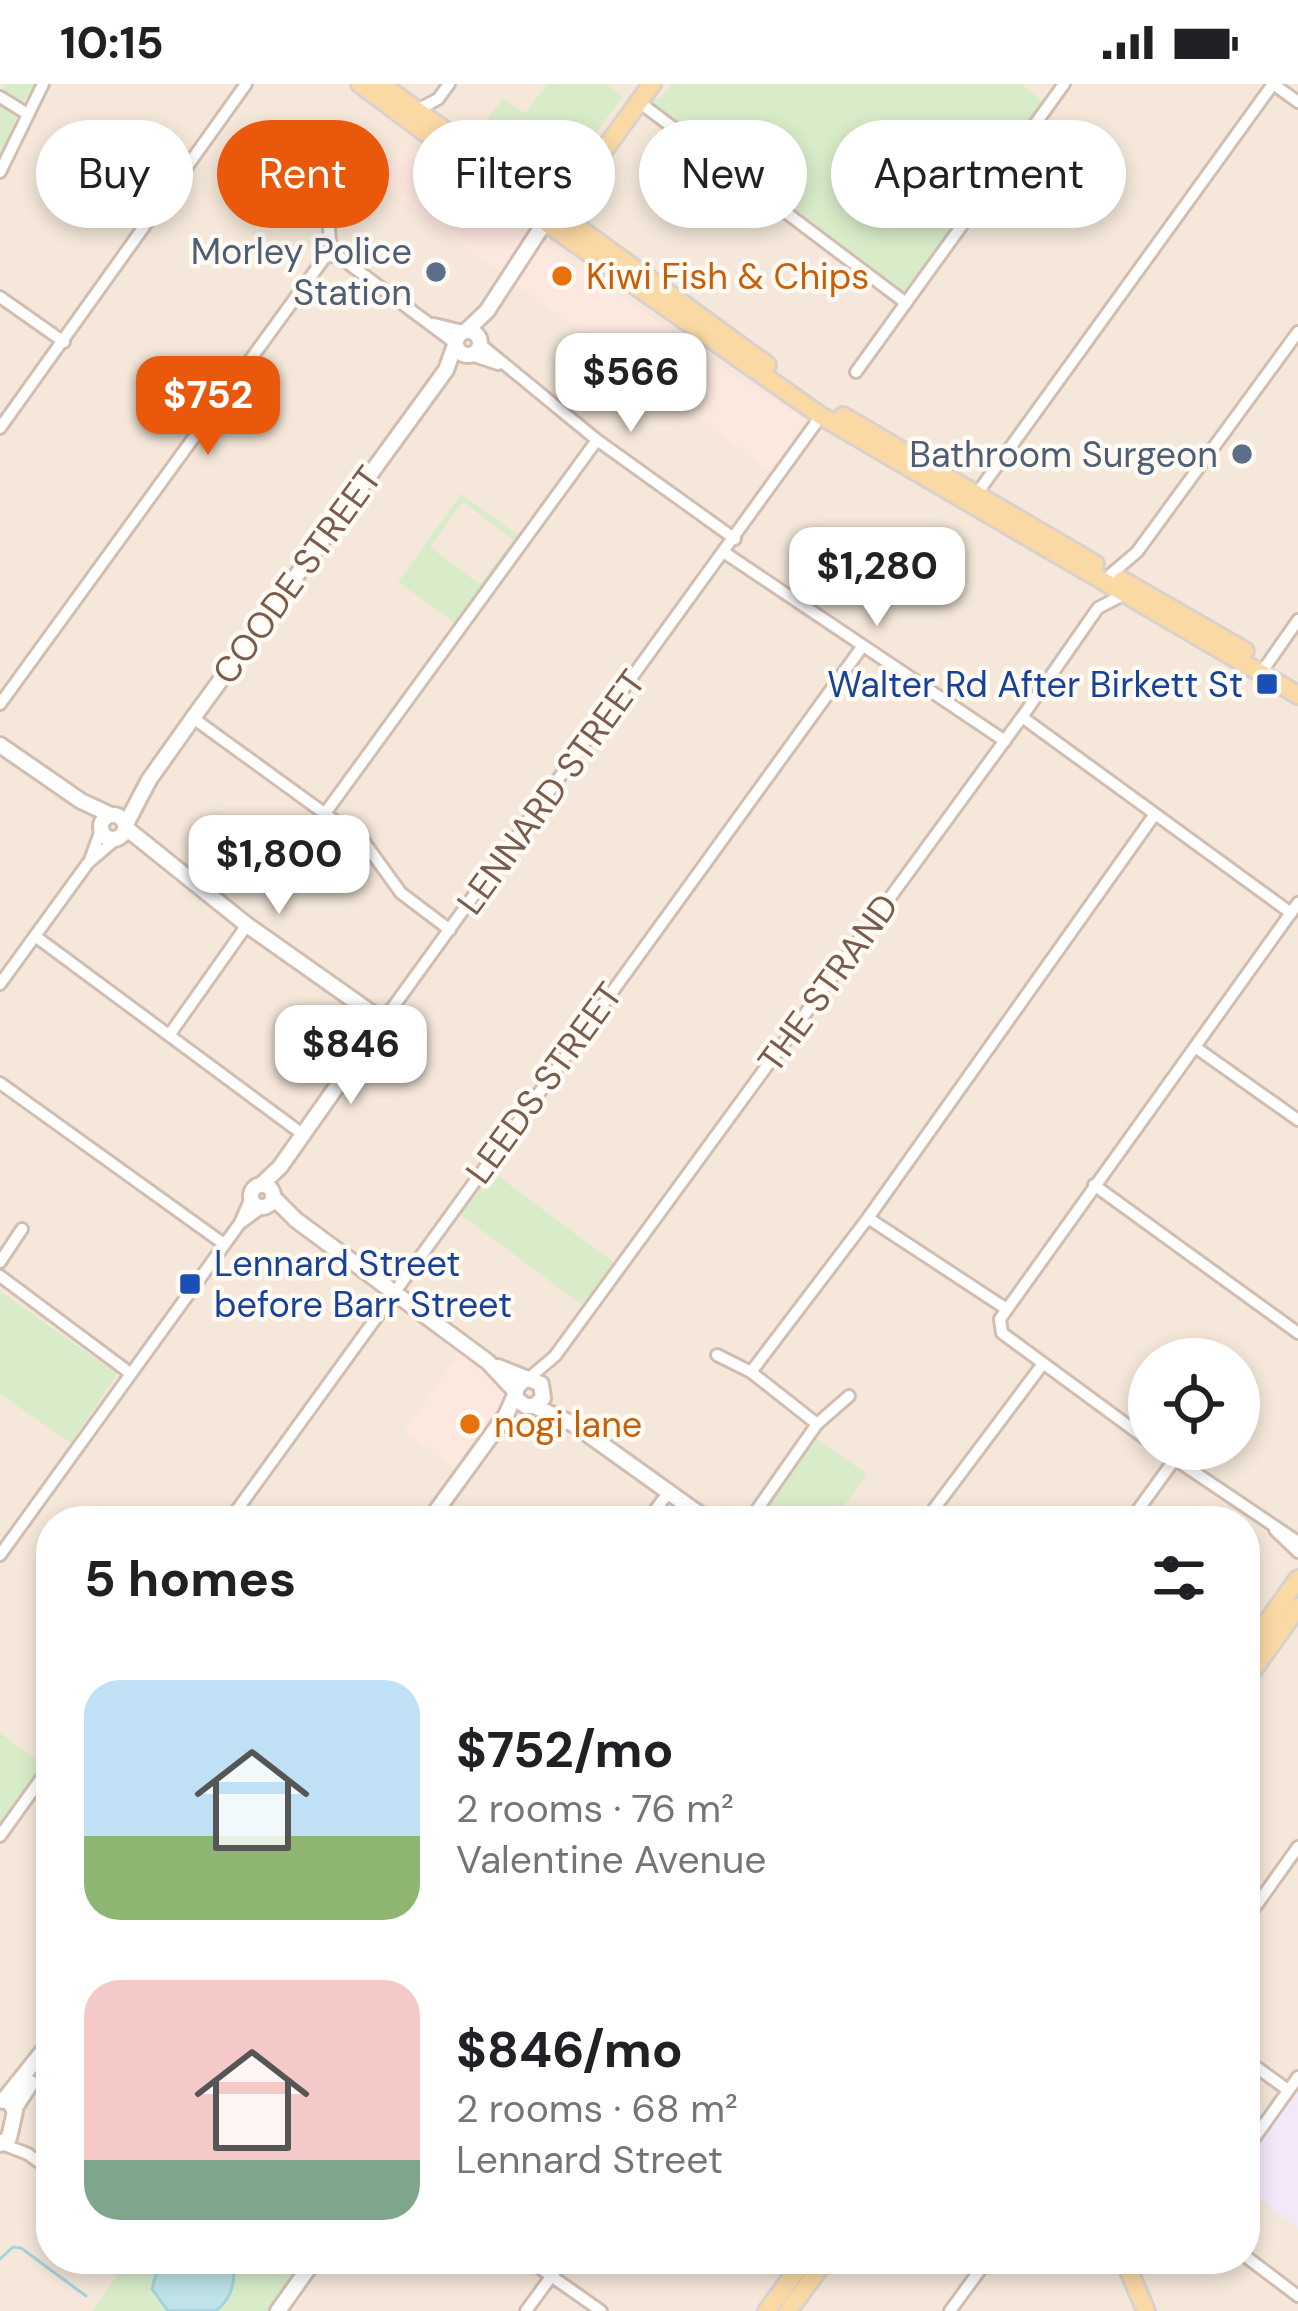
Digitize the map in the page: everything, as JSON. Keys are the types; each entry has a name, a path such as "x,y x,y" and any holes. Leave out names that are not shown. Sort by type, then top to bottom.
{"main road":[{"path":"360,84 413,121"},
{"path":"381,84 431,120"},
{"name":"COODE STREET","path":"615,135 652,84"},
{"path":"565,228 821,416 1264,668 1298,682"},
{"path":"566,228 816,400 972,500"},
{"path":"1264,668 1298,694"},
{"path":"1260,1632 1298,1580"},
{"path":"1260,1660 1298,1607"},
{"path":"767,2311 794,2274"},
{"path":"788,2311 815,2274"},
{"path":"1130,2274 1144,2306"},
{"path":"1139,2274 1144,2306"}],"street":[{"path":"0,172 43,84"},
{"path":"0,428 246,84"},
{"path":"418,110 438,99 449,84"},
{"path":"856,372 1064,84"},
{"path":"972,500 1273,84 1298,102"},
{"path":"0,97 26,113"},
{"path":"434,120 438,99"},
{"path":"639,102 905,303"},
{"path":"0,704 331,254 329,228"},
{"name":"COODE STREET","path":"0,984 548,228"},
{"path":"331,254 501,365 735,538"},
{"path":"0,297 64,342"},
{"path":"1128,590 1137,552 1298,332"},
{"name":"LENNARD STREET","path":"0,1555 224,1244 264,1198 301,1133 821,416"},
{"path":"326,812 597,440"},
{"path":"1098,608 1104,576 1137,552"},
{"path":"725,553 1005,742"},
{"name":"THE STRAND","path":"449,1506 1098,608 1128,590"},
{"path":"1264,668 1298,620"},
{"name":"LEEDS STREET","path":"240,1506 862,647"},
{"path":"1022,717 1294,908 1000,1319 1002,1333 1128,1426"},
{"path":"193,718 364,842 401,893 450,930"},
{"path":"0,745 114,827 143,841 148,850 247,926 383,1021"},
{"path":"751,1372 868,1219 1155,814"},
{"path":"170,1034 247,926"},
{"path":"35,936 301,1133"},
{"path":"1195,1047 1298,1120"},
{"path":"0,1083 224,1244"},
{"path":"1094,1185 1298,1334"},
{"path":"264,1198 687,1506"},
{"path":"868,1219 1004,1308"},
{"path":"0,1262 22,1229"},
{"path":"0,1276 130,1373"},
{"path":"717,1355 751,1372 817,1424"},
{"path":"936,1506 1042,1364"},
{"name":"THE STRAND","path":"440,1506 506,1415 529,1392"},
{"path":"759,1506 817,1424 849,1396"},
{"path":"1141,1506 1168,1470"},
{"path":"1189,1470 1241,1506"},
{"path":"658,1506 668,1493"},
{"path":"1260,1520 1298,1542"},
{"path":"1275,1530 1298,1552"},
{"path":"0,1836 36,1786"},
{"path":"1260,1900 1298,1847"},
{"path":"36,2063 6,2104 4,2140 36,2160"},
{"path":"1260,2070 1288,2090"},
{"path":"6,2104 36,2071"},
{"path":"1260,2130 1298,2077"},
{"path":"1260,2267 1298,2296"},
{"path":"278,2311 304,2274"},
{"path":"548,2274 601,2311"},
{"path":"950,2311 977,2274"},
{"path":"526,2311 551,2276"}],"shaded area":[{"path":"0,84 1298,84 1298,2311 0,2311"},
{"path":"406,143 413,148 413,208 389,190 389,167"},
{"path":"440,228 526,228 728,372 816,425 778,477"},
{"path":"465,1344 521,1405 469,1479 404,1431"},
{"path":"1298,2077 1298,2228 1260,2199 1260,2130"}],"green space":[{"path":"5,84 36,84 22,103 0,159 0,94"},
{"path":"547,84 606,84 623,96 605,120 487,120 503,98 525,114"},
{"path":"672,84 1022,84 1048,106 1038,120 831,120 831,228 960,228 906,303 806,228 807,120 663,120 639,102 661,98"},
{"path":"461,494 521,537 458,625 398,582","holes":["463,502 513,540 480,584 430,547"]},
{"path":"485,1166 620,1267 589,1310 453,1209"},
{"path":"0,1291 117,1374 71,1443 0,1394"},
{"path":"810,1434 867,1474 844,1506 760,1506"},
{"path":"0,1733 36,1759 36,1776 0,1825"},
{"path":"118,2274 304,2274 278,2311 92,2311"}],"water":[{"path":"156,2274 233,2274 230,2294 216,2311 168,2311 152,2289"}],"waterway":[{"path":"0,2259 13,2247 36,2259"},
{"path":"56,2274 86,2296"}],"place":[{"name":"Morley Police Station","path":"436,272"},
{"name":"Kiwi Fish & Chips","path":"562,276"},
{"name":"Bathroom Surgeon","path":"1242,454"},
{"name":"Walter Rd After Birkett St","path":"1267,684"},
{"name":"Lennard Street before Barr Street","path":"190,1284"},
{"name":"nogi lane","path":"470,1424"}]}
